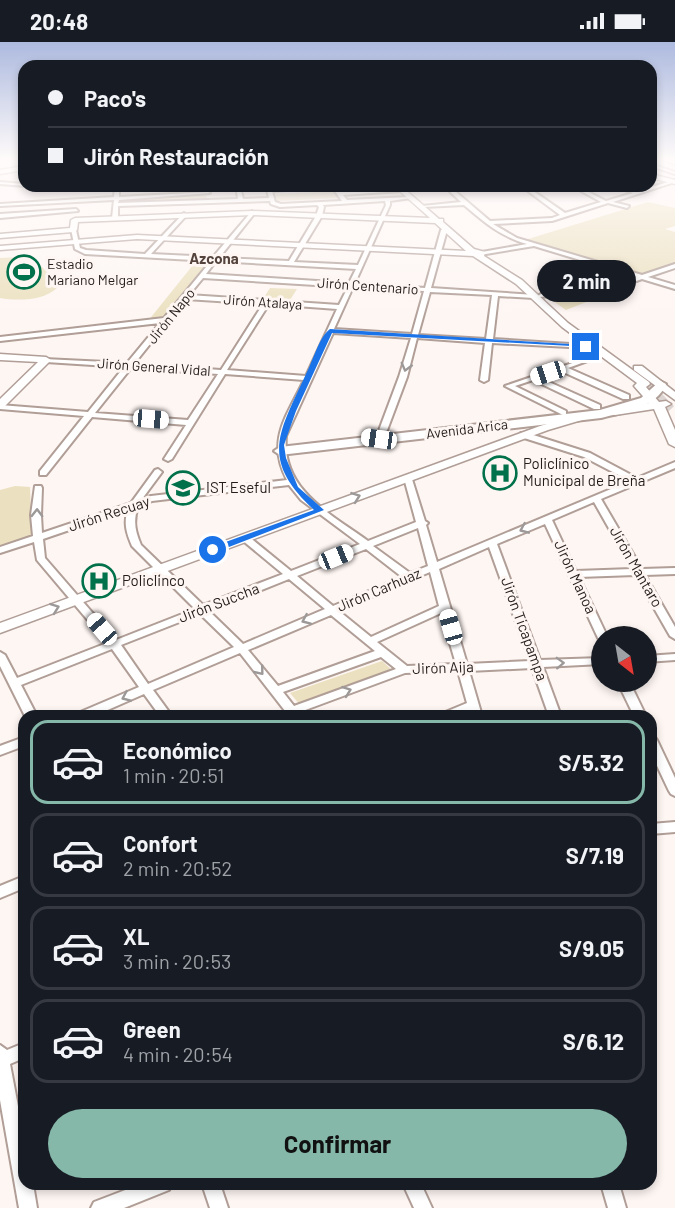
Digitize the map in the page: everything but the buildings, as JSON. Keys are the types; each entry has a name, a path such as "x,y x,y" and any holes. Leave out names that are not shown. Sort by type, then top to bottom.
{"main road":[{"name":"Avenida Arica","path":"280,448 357,436 525,427 563,413 599,410 626,397 652,392"},
{"name":"Avenida Arica","path":"581,417 652,392"},
{"name":"Avenida Arica","path":"280,448 492,426 525,427"}],"street":[{"path":"0,216 33,213"},
{"path":"76,213 73,230 78,249 85,252 359,267"},
{"path":"115,213 115,218"},
{"path":"75,220 235,213"},
{"name":"Jirón Napo","path":"43,474 252,213"},
{"path":"261,213 437,221"},
{"path":"384,213 349,285 280,448 298,493 409,577"},
{"path":"428,213 479,254"},
{"path":"430,213 444,230 503,268 652,392 675,444"},
{"path":"477,213 508,236 675,287"},
{"path":"489,224 552,219 569,213"},
{"path":"146,256 184,215"},
{"path":"290,264 319,216"},
{"path":"0,236 73,230"},
{"path":"381,436 395,403 444,230"},
{"path":"0,248 136,237 479,254 534,245"},
{"name":"Jirón Centenario","path":"202,276 539,298 605,290 675,266"},
{"path":"484,380 495,294"},
{"name":"Jirón Atalaya","path":"186,297 340,307"},
{"path":"539,298 547,315 598,356 658,396 675,397"},
{"path":"539,298 573,331 672,406 675,422"},
{"path":"168,459 267,302"},
{"path":"0,339 167,321"},
{"path":"134,326 155,334"},
{"path":"330,331 586,347"},
{"path":"563,413 509,386 598,356"},
{"name":"Jirón General Vidal","path":"0,357 309,378"},
{"path":"0,406 46,360"},
{"path":"561,368 626,397"},
{"path":"534,378 599,410"},
{"path":"652,392 675,397"},
{"path":"0,406 191,423"},
{"path":"0,628 408,478 525,427 581,417"},
{"path":"525,427 587,455 636,481"},
{"name":"Jirón Carhuaz","path":"96,710 675,465"},
{"path":"158,472 134,505 128,521 131,536 137,546 241,648 292,710"},
{"path":"408,478 423,523 474,710"},
{"name":"Jirón Recuay","path":"0,550 151,499 292,482"},
{"path":"38,488 40,558 114,644 162,710"},
{"name":"Jirón Mantaro","path":"596,498 675,636"},
{"name":"Jirón Manoa","path":"547,519 597,626"},
{"name":"Jirón Succha","path":"15,683 423,523"},
{"path":"245,538 404,670"},
{"name":"Jirón Ticapampa","path":"492,542 553,710"},
{"path":"574,574 675,571"},
{"path":"370,641 446,607"},
{"path":"276,691 384,652"},
{"path":"0,655 28,710"},
{"path":"657,658 675,657"},
{"name":"Jirón Aija","path":"302,710 404,670 591,662"},
{"path":"628,692 636,710"},
{"path":"0,751 18,744"},
{"path":"657,753 675,791"},
{"path":"657,828 675,827"},
{"path":"0,892 18,884"},
{"path":"18,1052 1,1058 18,1152"},
{"path":"25,1190 28,1208"},
{"path":"100,1208 147,1190"},
{"path":"214,1190 219,1208"},
{"path":"415,1190 423,1208"},
{"path":"612,1190 617,1208"}],"shaded area":[{"path":"611,213 675,213 675,226 665,229 675,232 675,263 640,275 525,240"},
{"name":"Estadio Mariano Melgar","path":"21,257 37,262 58,283 58,287 46,295 23,300 0,298 0,258"},
{"path":"197,260 210,261 165,318 148,321"},
{"path":"270,288 297,289 290,300 263,299"},
{"path":"617,290 566,310 549,298"},
{"path":"15,486 30,487 32,535 0,548 0,490"},
{"path":"382,661 393,671 301,706 290,693"}],"tunnel":[{"path":"645,384 670,410"}],"place":[{"name":"Estadio Mariano Melgar","path":"24,272"},
{"name":"Policlínico Municipal de Breña","path":"500,473"},
{"name":"IST Eseful","path":"183,488"},
{"name":"Policlinco","path":"99,581"}],"district":[{"name":"Azcona","path":"214,259"}],"route":[{"path":"213,550 320,510 298,493 282,458 280,445 330,331 586,347"}]}
